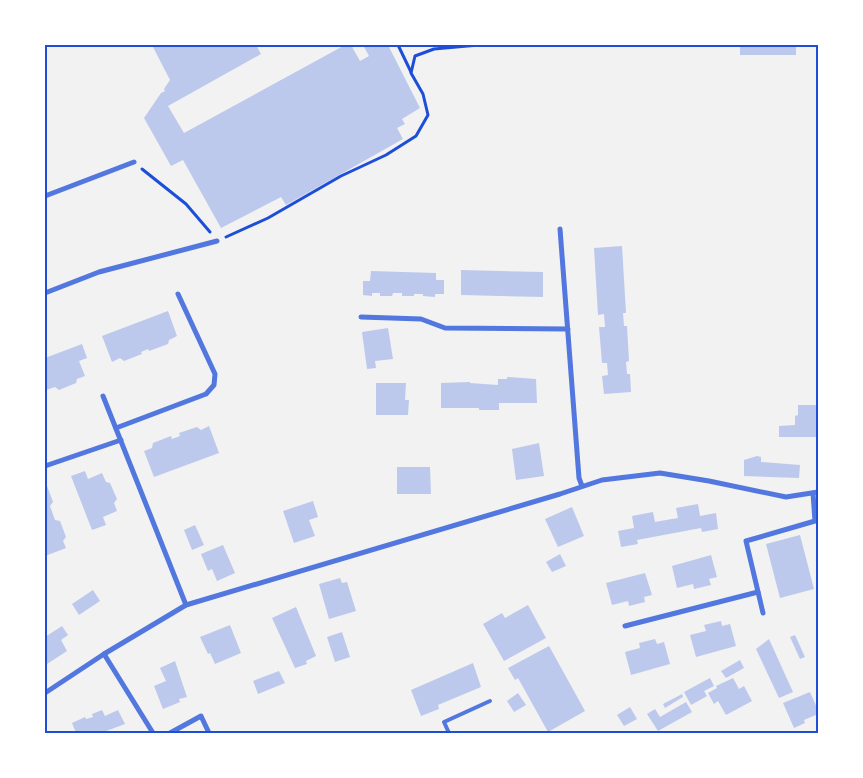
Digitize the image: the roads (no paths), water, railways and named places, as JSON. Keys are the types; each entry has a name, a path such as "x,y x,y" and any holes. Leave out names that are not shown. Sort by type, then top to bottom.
{"street":[{"path":"45,196 134,162"},
{"path":"560,229 579,478 582,486"},
{"path":"45,293 99,272 217,241"},
{"path":"116,428 206,394 214,385 215,374 178,294"},
{"path":"361,317 421,319 445,328 568,330"},
{"path":"103,396 186,605"},
{"path":"45,466 121,440"},
{"path":"45,693 104,654 186,605 602,480 660,472 786,497 816,492 815,521 746,541 763,613"},
{"path":"625,626 758,592"},
{"path":"104,654 152,733"},
{"path":"170,733 201,716 209,733"}],"lane":[{"path":"449,733 444,722 490,701"}]}
